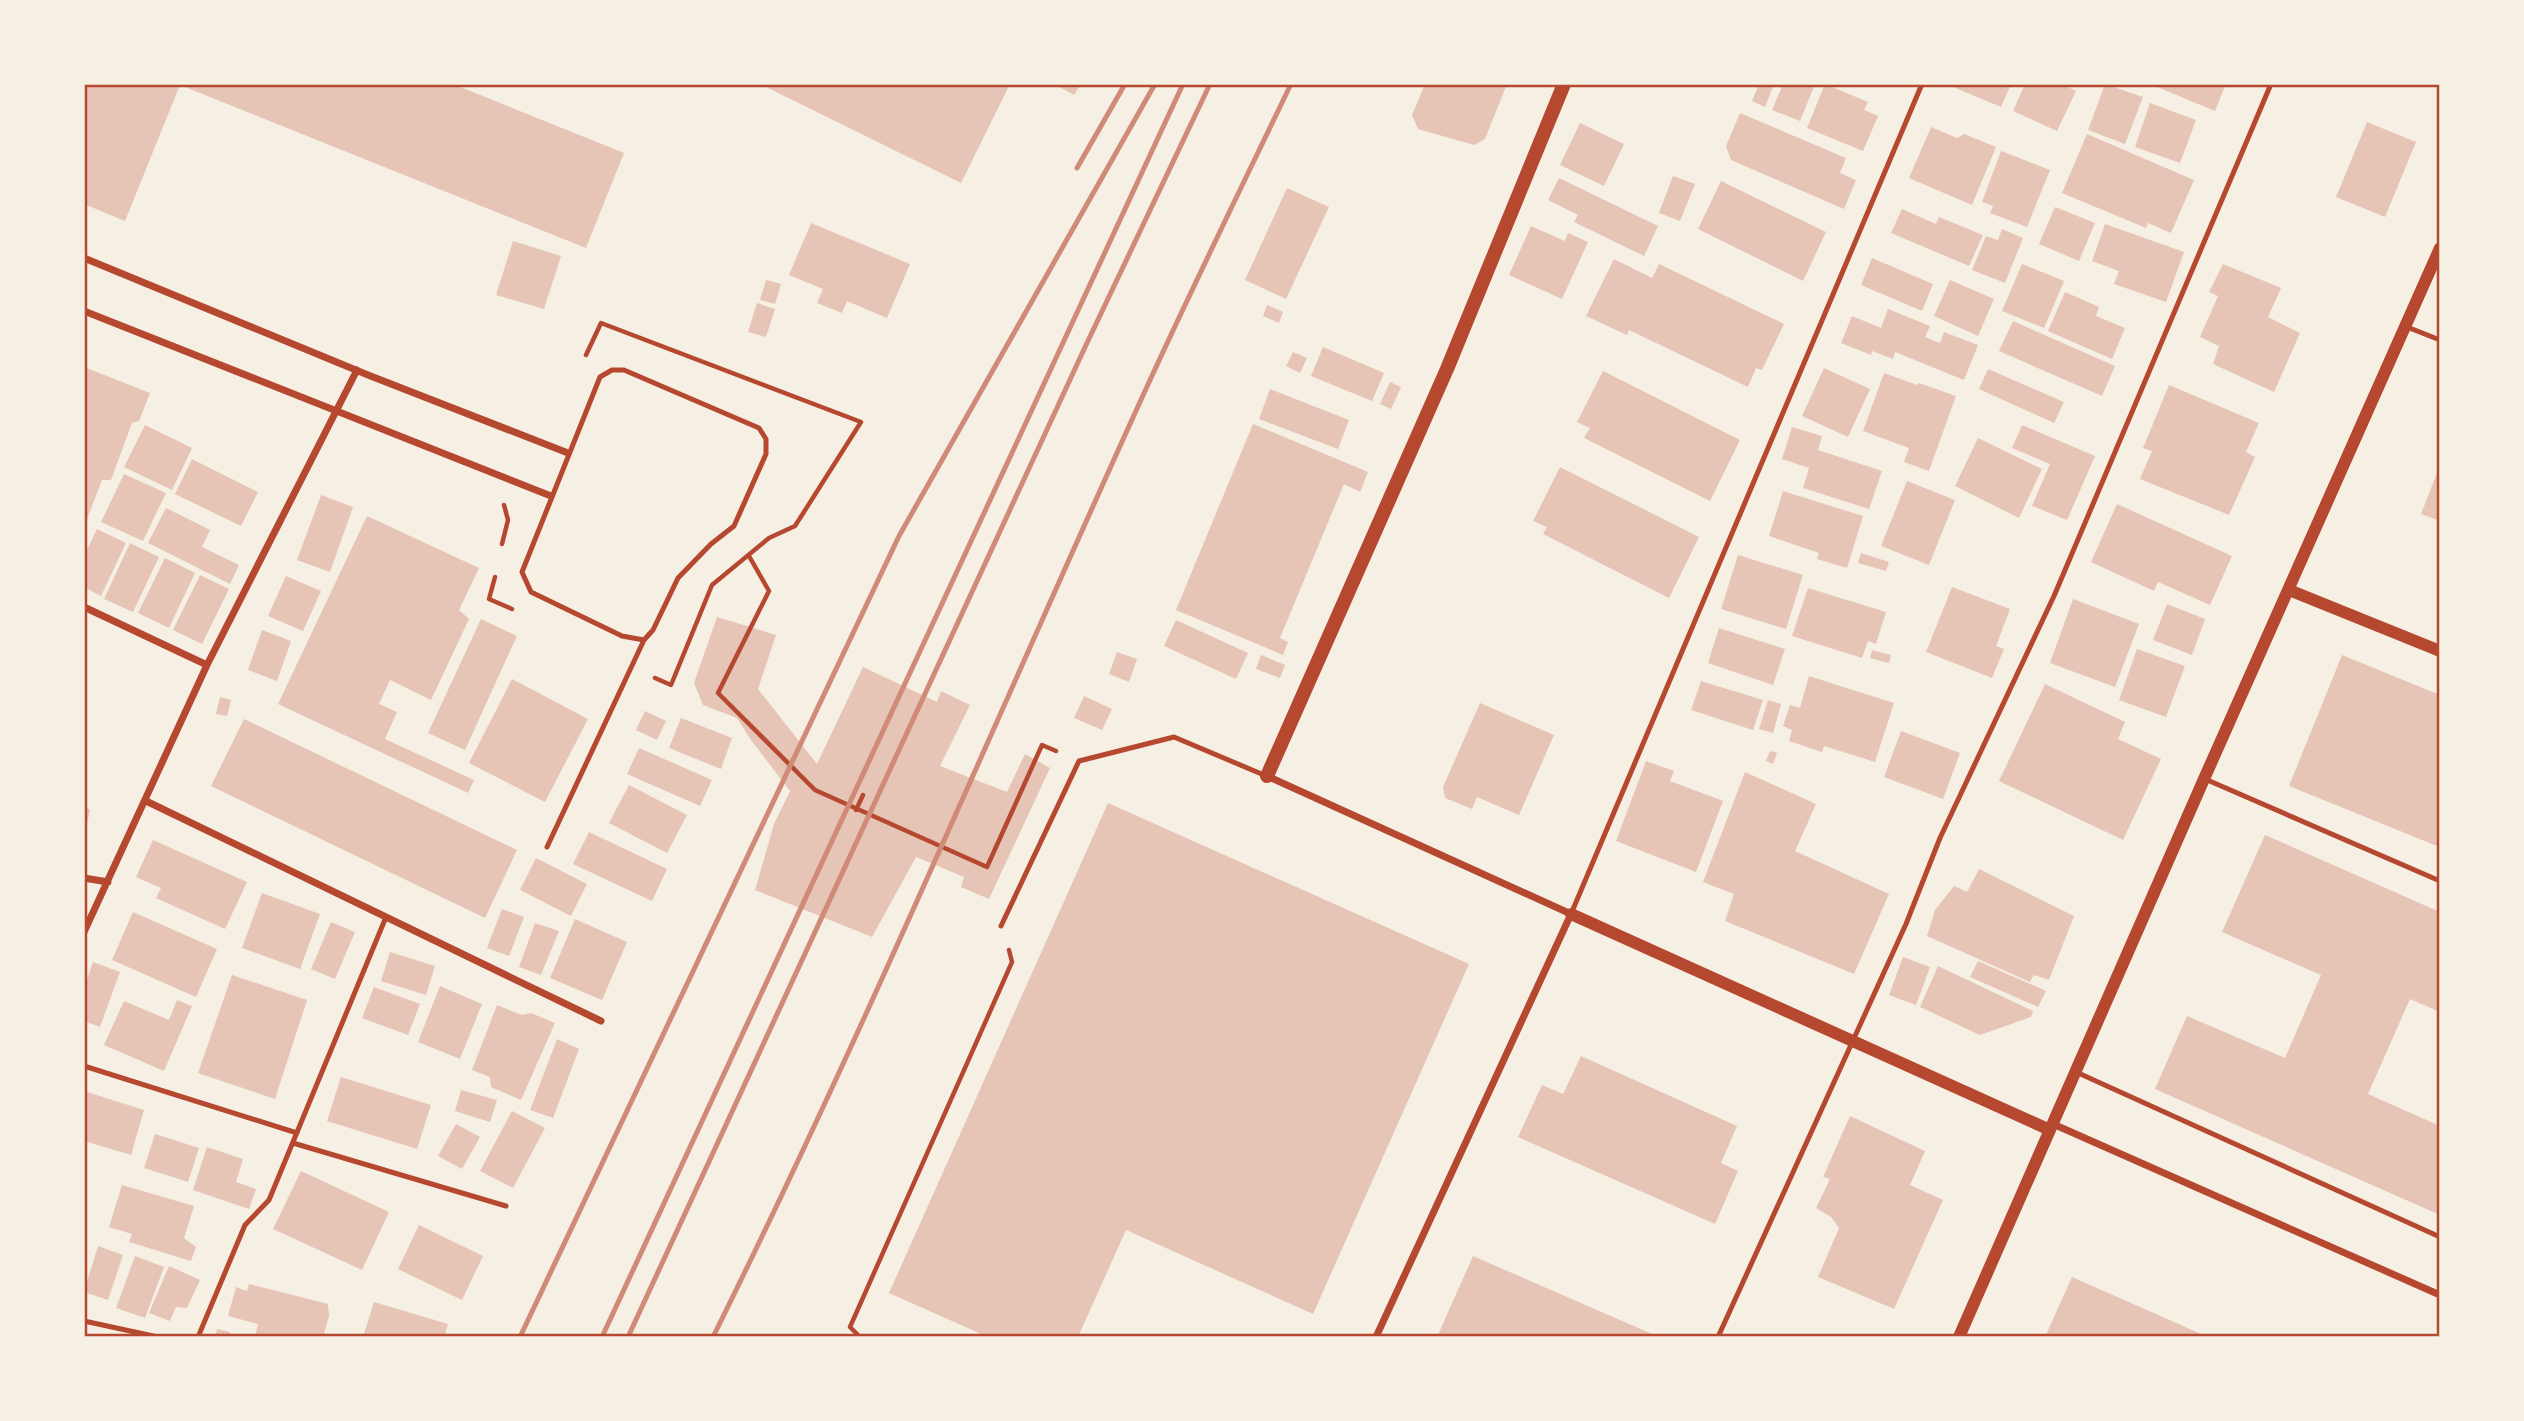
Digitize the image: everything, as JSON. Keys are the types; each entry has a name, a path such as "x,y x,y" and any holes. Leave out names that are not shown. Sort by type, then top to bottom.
{"main road":[{"path":"1267,776 1447,369 1564,84"}],"street":[{"path":"1959,1337 2440,248"},
{"path":"84,258 568,453"},
{"path":"84,311 551,496"},
{"path":"84,932 207,665 357,370"},
{"path":"2289,590 2440,651"},
{"path":"84,607 207,665"},
{"path":"1267,776 1852,1041 2440,1295"},
{"path":"146,801 601,1021"},
{"path":"84,878 108,882"},
{"path":"1376,1337 1571,914"}],"lane":[{"path":"1571,914 1922,84"},
{"path":"1718,1337 1906,924 1940,838 2054,596 2271,84"},
{"path":"2405,326 2440,340"},
{"path":"547,847 645,640 653,630 678,578 711,544 734,526 766,454 766,439 760,428 625,370 612,370 600,377 522,572 531,592 622,636 645,640"},
{"path":"1001,926 1079,761 1174,737 1267,776"},
{"path":"2204,779 2440,881"},
{"path":"198,1337 245,1225 269,1200 386,917"},
{"path":"84,1066 297,1133"},
{"path":"2076,1072 2440,1237"},
{"path":"293,1143 506,1206"},
{"path":"84,1321 158,1337"}],"path":[{"path":"750,555 769,592 718,693 815,790 987,867 1033,766"},
{"path":"856,810 863,795"},
{"path":"860,1337 850,1327 1012,962 1001,926"}],"building":[{"path":"84,84 453,84 624,153 586,248 180,85 125,221 84,204"},
{"path":"760,84 1010,84 961,183"},
{"path":"1054,84 1081,84 1074,95"},
{"path":"1425,84 1507,84 1485,139 1474,145 1418,129 1412,115"},
{"path":"1759,84 1774,84 1765,107 1752,101"},
{"path":"1783,84 1815,84 1800,121 1772,110"},
{"path":"1825,84 1868,102 1864,110 1878,116 1863,151 1807,128"},
{"path":"1954,84 2011,84 2001,107 1953,87"},
{"path":"2025,84 2062,84 2076,91 2057,131 2013,111"},
{"path":"2105,84 2143,97 2125,144 2088,130"},
{"path":"2150,84 2226,84 2215,111"},
{"path":"2150,103 2196,120 2180,163 2135,147"},
{"path":"1740,113 1846,158 1840,173 1856,180 1844,209 1731,160 1726,146"},
{"path":"2367,122 2416,142 2385,217 2336,197"},
{"path":"1580,123 1624,144 1604,186 1560,165"},
{"path":"1931,127 1957,138 1964,134 1996,147 1972,205 1909,178"},
{"path":"2087,134 2194,180 2171,233 2148,223 2146,228 2062,193"},
{"path":"2001,151 2050,170 2027,227 1990,213 1993,206 1982,202"},
{"path":"1673,176 1695,184 1680,221 1659,213"},
{"path":"1559,178 1658,226 1644,256 1574,222 1578,215 1548,200"},
{"path":"1721,181 1826,232 1803,281 1698,229"},
{"path":"1287,188 1329,207 1286,299 1245,280"},
{"path":"2055,207 2095,223 2079,261 2039,244"},
{"path":"1902,209 1936,224 1939,217 1983,235 1969,266 1891,233"},
{"path":"811,223 910,264 887,318 847,301 842,313 817,303 823,289 789,275"},
{"path":"2105,224 2184,252 2166,302 2114,284 2119,271 2092,261"},
{"path":"1531,226 1565,241 1568,233 1588,242 1562,299 1509,275"},
{"path":"2002,229 2023,238 2005,283 1972,270 1986,236 1998,240"},
{"path":"513,241 561,256 544,309 496,295"},
{"path":"1872,258 1933,284 1922,311 1861,285"},
{"path":"1614,259 1652,278 1659,264 1784,324 1762,370 1756,368 1748,387 1629,330 1627,335 1586,316"},
{"path":"2022,264 2064,281 2044,328 2002,311"},
{"path":"2223,264 2281,288 2268,317 2300,333 2274,392 2213,364 2219,346 2200,337 2218,296 2209,292"},
{"path":"766,280 781,284 775,304 760,300"},
{"path":"1950,280 1994,299 1978,336 1934,316"},
{"path":"2065,292 2099,307 2096,316 2125,328 2112,359 2048,331"},
{"path":"757,303 775,309 766,337 748,332"},
{"path":"1267,305 1283,312 1279,323 1263,316"},
{"path":"1888,309 1930,326 1925,337 1940,343 1944,332 1978,345 1964,380 1895,352 1893,359 1872,351 1871,355 1841,343 1852,316 1881,328"},
{"path":"2013,321 2115,366 2102,396 1999,351"},
{"path":"1323,347 1384,373 1372,401 1311,376"},
{"path":"1293,352 1307,358 1300,373 1286,366"},
{"path":"84,367 150,393 139,421 132,423 111,480 102,480 84,527"},
{"path":"1824,368 1870,389 1848,437 1802,416"},
{"path":"1988,369 2064,402 2054,423 1979,389"},
{"path":"1603,371 1740,440 1710,501 1584,438 1590,428 1577,422"},
{"path":"1884,373 1956,396 1929,471 1904,462 1909,448 1863,431"},
{"path":"1390,382 1401,387 1391,409 1380,404"},
{"path":"2169,385 2259,423 2246,452 2255,457 2229,515 2140,479 2152,451 2143,448"},
{"path":"1270,389 1349,420 1338,449 1259,419"},
{"path":"1253,424 1368,472 1360,492 1344,484 1280,638 1288,642 1283,655 1176,610"},
{"path":"145,425 192,448 172,490 124,467"},
{"path":"2022,425 2095,456 2067,520 2032,506 2050,464 2012,448"},
{"path":"1792,427 1822,436 1818,450 1882,471 1869,509 1803,488 1809,468 1782,459"},
{"path":"1978,438 2042,469 2019,518 1955,486"},
{"path":"192,459 258,492 241,526 175,494"},
{"path":"2440,465 2440,521 2421,514"},
{"path":"1560,467 1699,537 1669,598 1543,534 1547,527 1533,521"},
{"path":"124,474 166,493 143,541 101,522"},
{"path":"1907,481 1955,500 1929,565 1881,546"},
{"path":"1783,491 1863,516 1847,568 1817,559 1819,553 1769,536"},
{"path":"321,495 353,507 330,572 297,560"},
{"path":"2117,504 2232,556 2210,605 2158,582 2154,591 2091,562"},
{"path":"166,508 210,530 202,547 239,565 230,584 148,543"},
{"path":"367,516 479,568 459,610 469,619 431,700 390,680 379,704 397,712 385,739 474,780 468,793 278,704"},
{"path":"97,529 126,543 101,596 84,587 84,556"},
{"path":"130,543 159,557 133,612 104,599"},
{"path":"1861,553 1889,562 1886,571 1858,563"},
{"path":"1738,555 1803,575 1786,629 1721,609"},
{"path":"165,558 195,573 169,628 138,613"},
{"path":"200,575 229,589 202,644 173,630"},
{"path":"286,576 321,591 303,631 268,616"},
{"path":"1952,587 2010,609 1996,646 2004,649 1992,678 1926,652"},
{"path":"1808,588 1886,612 1876,644 1868,641 1862,658 1792,636"},
{"path":"2073,599 2139,624 2115,687 2050,663"},
{"path":"2167,604 2205,619 2192,655 2153,640"},
{"path":"717,617 776,635 758,689 817,764 863,667 937,702 941,691 970,705 940,766 1007,792 1025,754 1050,768 989,899 961,887 964,877 916,857 872,937 755,890 774,824 790,791 737,718 703,705 694,683"},
{"path":"481,619 517,636 465,750 428,733"},
{"path":"1176,620 1248,653 1236,679 1164,646"},
{"path":"1719,628 1785,649 1773,685 1708,663"},
{"path":"262,630 291,641 277,681 248,670"},
{"path":"2137,649 2185,666 2166,717 2119,700"},
{"path":"1872,650 1891,655 1889,663 1870,658"},
{"path":"1117,652 1137,659 1129,682 1109,674"},
{"path":"1261,655 1285,665 1280,678 1256,669"},
{"path":"2342,655 2440,695 2440,852 2437,846 2289,786"},
{"path":"1809,676 1894,703 1875,762 1824,746 1822,752 1789,741 1792,730 1783,726 1790,705 1800,708"},
{"path":"512,679 588,719 545,802 469,763"},
{"path":"1701,681 1763,700 1753,730 1691,710"},
{"path":"2045,684 2125,722 2118,739 2161,759 2123,840 1999,781"},
{"path":"1084,696 1112,709 1102,730 1074,718"},
{"path":"220,697 231,700 227,716 216,714"},
{"path":"1768,700 1781,704 1773,733 1759,729"},
{"path":"1480,703 1554,735 1519,815 1477,797 1472,809 1445,798 1443,787"},
{"path":"645,711 666,721 657,740 636,730"},
{"path":"681,718 732,738 721,769 669,748"},
{"path":"244,719 517,850 485,918 211,786"},
{"path":"1901,731 1960,753 1943,799 1884,777"},
{"path":"639,748 712,780 700,806 627,774"},
{"path":"1770,751 1777,753 1773,764 1766,761"},
{"path":"1646,761 1674,771 1670,781 1723,801 1696,872 1616,841"},
{"path":"1745,772 1816,804 1795,851 1889,894 1854,974 1725,921 1734,894 1703,882"},
{"path":"629,785 687,815 667,853 609,823"},
{"path":"1108,803 1469,964 1313,1314 1126,1230 1078,1337 988,1337 889,1293"},
{"path":"84,808 90,809 85,834 84,834"},
{"path":"589,832 667,869 652,901 573,864"},
{"path":"2265,835 2440,912 2440,1012 2410,999 2368,1094 2440,1126 2440,1215 2155,1089 2187,1016 2285,1058 2321,975 2222,932"},
{"path":"153,840 247,882 225,929 156,898 161,888 136,877"},
{"path":"536,858 587,884 571,916 520,890"},
{"path":"1979,869 2074,916 2049,980 2034,975 2030,982 1927,936 1935,910 1954,886 1967,892"},
{"path":"262,893 320,914 300,969 242,948"},
{"path":"502,909 524,917 509,956 487,948"},
{"path":"133,912 217,949 196,997 112,960"},
{"path":"575,919 627,942 602,1000 550,978"},
{"path":"331,922 355,932 335,979 311,969"},
{"path":"535,923 559,931 541,975 519,967"},
{"path":"390,952 435,966 426,995 381,981"},
{"path":"1903,957 1930,967 1916,1005 1889,995"},
{"path":"1978,961 2046,991 2038,1007 1970,977"},
{"path":"93,962 120,972 100,1027 84,1021 84,988"},
{"path":"1938,966 2033,1011 2031,1017 1980,1035 1920,1007"},
{"path":"232,975 307,1000 275,1099 198,1073"},
{"path":"440,986 482,1004 460,1059 418,1042"},
{"path":"374,987 420,1004 408,1035 362,1018"},
{"path":"177,1000 192,1006 164,1071 104,1045 124,1001 169,1020"},
{"path":"497,1005 522,1015 531,1013 555,1023 521,1100 491,1087 490,1077 472,1070"},
{"path":"557,1039 579,1049 553,1118 530,1110"},
{"path":"1581,1056 1737,1126 1721,1163 1738,1171 1715,1224 1518,1137 1542,1085 1563,1094"},
{"path":"341,1077 431,1105 417,1149 327,1121"},
{"path":"461,1090 497,1100 490,1122 455,1111"},
{"path":"84,1091 144,1110 131,1155 84,1141"},
{"path":"512,1111 545,1128 513,1188 480,1171"},
{"path":"1850,1116 1925,1151 1910,1185 1943,1200 1894,1309 1818,1277 1839,1228 1831,1217 1816,1208 1830,1179 1823,1177"},
{"path":"456,1124 480,1137 462,1169 438,1156"},
{"path":"155,1134 199,1148 188,1182 144,1168"},
{"path":"207,1147 243,1159 236,1182 256,1189 249,1209 193,1190"},
{"path":"301,1171 389,1212 362,1270 273,1229"},
{"path":"122,1185 194,1206 184,1238 196,1247 191,1261 129,1242 132,1234 109,1227"},
{"path":"419,1225 483,1256 462,1300 398,1269"},
{"path":"98,1246 123,1255 108,1300 84,1292"},
{"path":"135,1256 164,1267 145,1318 116,1308"},
{"path":"1473,1256 1659,1337 1437,1337"},
{"path":"169,1266 200,1280 187,1308 176,1307 170,1321 149,1313"},
{"path":"2072,1277 2208,1337 2045,1337"},
{"path":"249,1284 328,1304 329,1316 323,1337 255,1337 258,1324 228,1316 236,1287 247,1291"},
{"path":"374,1302 448,1324 444,1337 363,1337"},
{"path":"217,1329 230,1332 229,1337 215,1337"}],"railway":[{"path":"1077,168 1125,84"},
{"path":"520,1337 899,536 1155,84"},
{"path":"602,1337 1183,84"},
{"path":"628,1337 1086,345 1210,84"},
{"path":"713,1337 879,984 1163,352 1291,84"}]}
